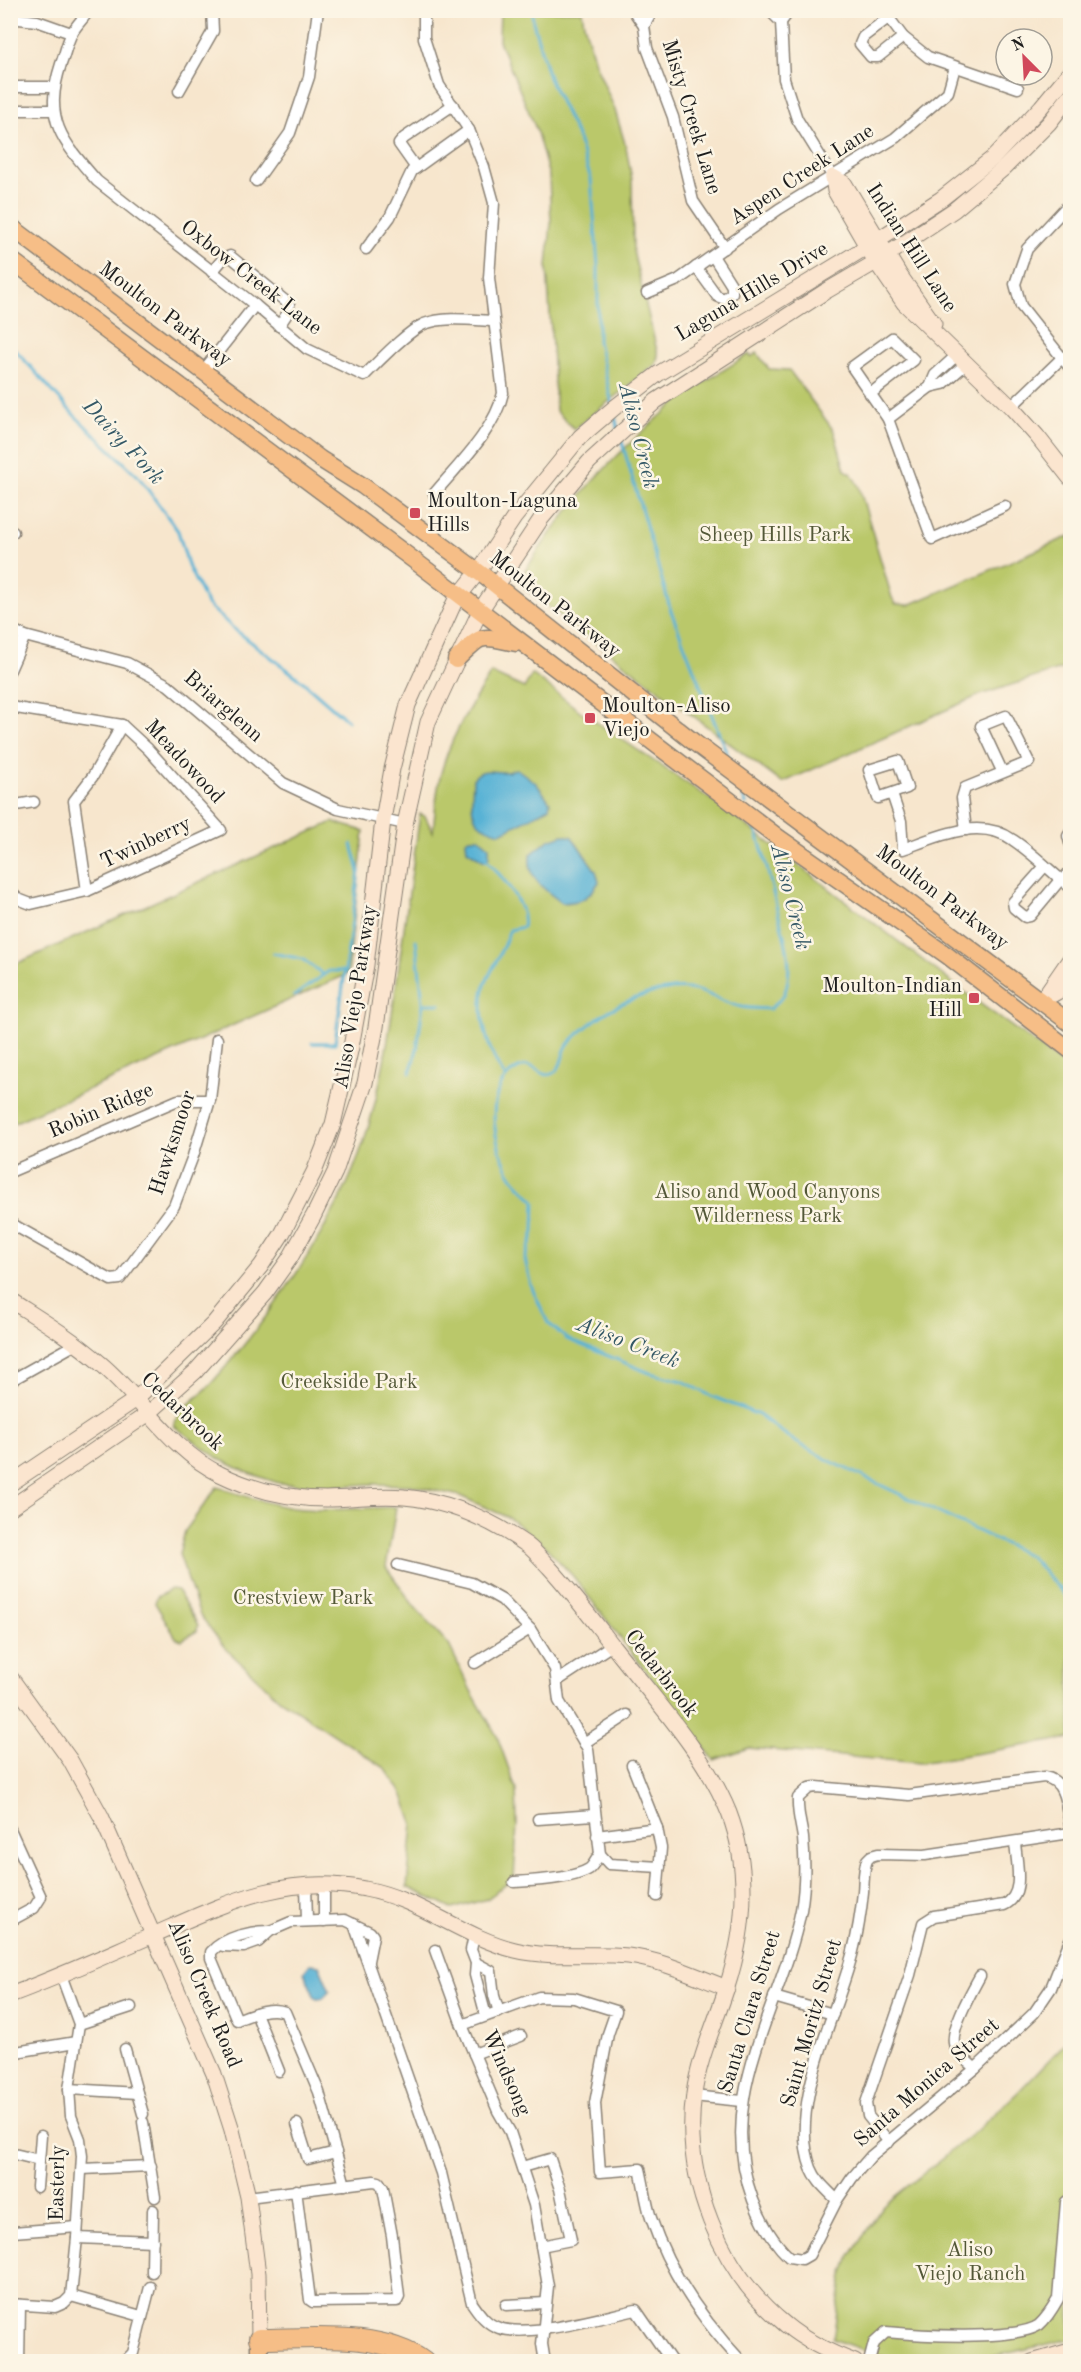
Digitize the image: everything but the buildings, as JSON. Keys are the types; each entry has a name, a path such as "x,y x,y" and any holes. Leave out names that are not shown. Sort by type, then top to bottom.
{"highway":[{"path":"258,2339 358,2339 396,2347 424,2361"}],"main road":[{"name":"Laguna Hills Drive","path":"478,572 514,518 584,433 646,383 873,243 941,198 993,158 1071,72"},
{"name":"Laguna Hills Drive","path":"496,586 541,519 589,462 624,428 656,401 813,300 882,259 954,210 990,180 1049,123 1071,96"},
{"name":"Indian Hill Lane","path":"833,177 835,190 873,243 912,313 1011,407 1071,478"},
{"name":"Moulton Parkway","path":"10,226 203,371 478,572 695,743 1071,1023"},
{"name":"Moulton Parkway","path":"10,259 779,837 948,956 1071,1050"},
{"name":"Aliso Viejo Parkway","path":"10,1484 135,1400 214,1323 261,1266 282,1234 314,1172 333,1124 351,1047 366,965 382,820 408,705 459,595 478,572"},
{"name":"Aliso Viejo Parkway","path":"10,1508 149,1413 195,1372 265,1293 290,1258 314,1215 335,1172 368,1072 405,824 428,722 480,611 496,586"},
{"path":"456,660 476,641 485,638 523,645"},
{"path":"948,956 970,963 1030,1003 1059,991 1071,976"},
{"path":"1071,959 1041,1000 1047,1020 1071,1037"},
{"name":"Cedarbrook","path":"10,1300 103,1365 196,1460 212,1470 255,1488 294,1496 321,1499 405,1497 459,1509 501,1528 531,1548 574,1595 689,1745 712,1780 729,1814 740,1854 744,1894 742,1932 727,1988 700,2062 693,2096 693,2148 698,2179 709,2215 730,2260 760,2300 786,2326 829,2351 855,2361"},
{"name":"Aliso Creek Road","path":"10,1677 41,1717 87,1788 121,1858 214,2074 232,2130 248,2197 258,2274 259,2361"},
{"path":"10,1995 61,1976 248,1895 290,1886 324,1884 356,1887 394,1896 434,1913 474,1936 517,1950 573,1955 607,1955 648,1960 727,1988"},
{"path":"1032,2361 1071,2351"}],"street":[{"path":"10,18 37,21 71,33 89,10"},
{"path":"179,91 213,31 212,10"},
{"path":"256,181 290,133 309,77 318,10"},
{"path":"424,10 424,38 439,85 469,130 484,166 495,204 489,278 503,393 493,422 434,494"},
{"name":"Misty Creek Lane","path":"633,10 644,26 647,48 673,117 693,201 725,248"},
{"name":"Misty Creek Lane","path":"644,26 653,10"},
{"path":"769,10 781,22 790,10"},
{"path":"903,37 878,57 870,57 860,44 863,37 886,14 903,37 928,57 1017,88"},
{"name":"Indian Hill Lane","path":"781,22 784,79 797,119 833,177"},
{"name":"Oxbow Creek Lane","path":"71,33 54,87 53,110 60,131 77,159 97,182 255,305 307,350 364,376 388,351 423,324 455,319 493,321"},
{"name":"Aspen Creek Lane","path":"647,293 678,280 779,208 895,138 948,92 956,67"},
{"path":"10,87 54,87"},
{"path":"416,168 399,144 404,138 453,105"},
{"path":"10,110 53,110"},
{"path":"366,249 390,217 412,171 469,130"},
{"path":"1071,203 1027,249 1015,284 1021,306 1071,368"},
{"path":"212,272 222,260 230,256 281,297 289,304 290,311 279,326"},
{"path":"696,267 717,296 724,298 732,293 732,286 713,256"},
{"path":"203,371 255,305"},
{"path":"870,394 914,360 892,338 852,367 870,394 888,419 932,539 1005,506"},
{"path":"888,419 930,387 943,384 958,355"},
{"path":"1011,407 1062,357"},
{"name":"Briarglenn","path":"10,629 25,636 127,663 168,685 282,783 338,809 405,824"},
{"path":"10,670 25,636"},
{"name":"Meadowood","path":"10,707 122,725 148,748 221,830"},
{"path":"966,830 962,798 965,788 1002,771 1029,762 1006,716 981,726 1002,771"},
{"path":"87,891 74,801 93,776 122,725"},
{"path":"892,794 901,821 903,849 951,832 997,831 1012,838 1064,882"},
{"path":"10,806 34,802"},
{"name":"Twinberry","path":"10,891 18,899 31,904 87,891 221,830"},
{"path":"1071,833 1068,836 1071,843"},
{"path":"1045,866 1013,902 1014,908 1025,917 1030,916 1064,882 1071,870"},
{"name":"Hawksmoor","path":"10,1223 111,1280 120,1279 174,1206 193,1156 210,1100 218,1039"},
{"name":"Robin Ridge","path":"10,1172 177,1100 210,1100"},
{"path":"10,1381 76,1344"},
{"path":"398,1565 472,1583 502,1600 530,1629 555,1669 560,1701 588,1749 600,1854 609,1864 660,1867"},
{"path":"475,1663 530,1629"},
{"path":"557,1681 612,1645"},
{"path":"584,1743 627,1715"},
{"path":"632,1765 657,1828 661,1848 657,1896"},
{"name":"Santa Clara Street","path":"808,2255 802,2259 789,2257 770,2234 758,2211 743,2167 740,2142 742,2102 747,2078 793,1942 801,1908 804,1875 803,1838 797,1807 798,1798 809,1788 816,1787 909,1795 1044,1777 1056,1781 1062,1791 1071,1825"},
{"path":"537,1819 594,1815"},
{"path":"597,1836 657,1828"},
{"path":"10,1829 41,1897 34,1908 10,1921"},
{"path":"889,2142 868,2116 866,2103 910,1975 923,1923 934,1916 1009,1903 1014,1899 1018,1888 1015,1842 1071,1833"},
{"name":"Saint Moritz Street","path":"837,2200 811,2170 803,2138 811,2085 853,1953 861,1918 865,1866 872,1856 878,1854 925,1855 1015,1842"},
{"path":"514,1882 548,1880 584,1871 591,1867 600,1854"},
{"path":"324,1884 324,1921"},
{"path":"306,1885 307,1921"},
{"path":"345,2185 319,2092 285,2012 279,2009 256,2013 237,2020 211,1958 211,1952 220,1946 244,1947 258,1942 270,1931 291,1922 345,1920 354,1924 441,2173 472,2303 483,2318 496,2327 515,2332 636,2310 672,2361"},
{"path":"474,1936 471,1950 476,1963 475,1975 486,2016"},
{"name":"Santa Monica Street","path":"808,2255 837,2200 871,2156 975,2069 1034,2013 1051,1988 1071,1940"},
{"path":"435,1950 462,2025"},
{"path":"476,1963 491,1971 494,1996 500,2012"},
{"path":"61,1976 80,2024 131,2007"},
{"path":"975,2069 957,2049 954,2042 965,2002 980,1976"},
{"name":"Windsong","path":"545,2361 542,2344 548,2286 534,2205 510,2132 498,2111 462,2025 539,1997 574,1998 616,2011 608,2034 595,2103 600,2172 640,2169 651,2217 681,2284 715,2334 742,2361"},
{"path":"774,1997 833,2014"},
{"path":"256,2013 279,2071"},
{"name":"Easterly","path":"71,2296 82,2169 80,2139 71,2116 69,2089 80,2024"},
{"path":"474,2054 521,2036"},
{"path":"10,2053 76,2042"},
{"path":"125,2049 143,2118 155,2198"},
{"path":"69,2089 137,2093"},
{"path":"693,2096 742,2102"},
{"path":"297,2124 308,2159 336,2152"},
{"path":"37,2187 41,2136"},
{"path":"10,2152 39,2160"},
{"path":"522,2167 549,2159 560,2189 571,2240 541,2246"},
{"path":"82,2169 151,2166"},
{"path":"248,2197 296,2190 374,2181 379,2182 383,2187 392,2236 399,2297 397,2301 325,2302 310,2300 296,2190"},
{"path":"869,2361 873,2343 886,2332 968,2335 1023,2331 1038,2325 1052,2310 1058,2299 1066,2202 1071,2199"},
{"path":"152,2272 153,2210"},
{"path":"13,2232 77,2233 153,2241"},
{"path":"124,2361 132,2353 150,2287"},
{"path":"19,2361 16,2304 55,2307 64,2303 71,2296 141,2316"},
{"path":"506,2305 546,2303"}],"green space":[{"path":"500,11 582,11 595,63 615,110 626,147 632,180 633,251 658,355 656,364 574,429 556,411 547,267 551,223 549,176 536,129 499,41"},
{"name":"Sheep Hills Park","path":"757,353 769,369 789,370 834,431 845,470 851,473 859,487 892,598 896,604 909,605 1070,536 1070,666 980,695 782,783 525,589 521,577 536,554 569,509 605,468 645,429 686,395 749,354 751,357"},
{"name":"Aliso and Wood Canyons Wilderness Park","path":"491,673 524,688 532,674 580,711 725,809 971,997 1070,1069 1070,1738 920,1763 748,1748 714,1760 572,1575 540,1541 507,1517 460,1496 410,1485 370,1484 323,1487 278,1483 246,1472 219,1459 174,1426 179,1414 209,1386 278,1301 308,1256 349,1180 370,1123 384,1063 420,814 425,816 433,832 439,784 449,749 468,710"},
{"path":"333,822 364,831 348,974 11,1124 11,966"},
{"name":"Crestview Park","path":"217,1487 264,1502 293,1508 332,1510 396,1507 386,1567 414,1606 449,1645 471,1691 497,1736 516,1789 514,1878 487,1899 452,1909 407,1887 413,1823 402,1793 385,1768 279,1699 225,1648 200,1615 179,1554 185,1531"},
{"path":"171,1589 177,1590 198,1625 197,1631 182,1640 176,1638 155,1603 157,1597"},
{"name":"Aliso Viejo Ranch","path":"1070,2038 1070,2339 974,2361 904,2362 833,2339 842,2279 850,2256 883,2206 976,2131 1017,2093"}],"water":[{"path":"517,769 536,783 550,802 549,808 501,833 490,830 476,820 474,814 473,779 484,771 507,772"},
{"path":"563,835 572,837 596,871 599,882 584,898 575,902 562,903 539,883 531,871 530,855 549,840"},
{"path":"479,838 489,846 487,860 484,861 467,850 466,840"},
{"path":"310,1964 319,1965 330,1991 323,1998 315,1998 304,1972"}],"waterway":[{"name":"Aliso Creek","path":"532,10 533,22 549,78 577,136 591,179 598,266 598,341 612,404"},
{"name":"Dairy Fork","path":"10,344 74,415 138,476 178,531 189,568 207,604 234,629 301,680 348,721"},
{"name":"Aliso Creek","path":"614,413 618,430"},
{"name":"Aliso Creek","path":"621,439 671,611 729,759"},
{"name":"Aliso Creek","path":"738,782 746,804"},
{"name":"Aliso Creek","path":"755,827 788,952 788,982 779,1001 770,1009 742,1007 691,989 672,989 643,995 616,1007 591,1023 566,1046 556,1071 547,1075 533,1067 524,1066 510,1074 500,1085 495,1100 494,1117 500,1151 513,1178 535,1201 534,1232 525,1259 531,1286 548,1323 567,1339 650,1373 683,1381 711,1396 759,1415 794,1441 830,1461 1030,1556 1070,1601"},
{"path":"312,1043 335,1043 359,871 352,844"},
{"name":"Dairy Fork","path":"485,858 517,899 523,918 523,927 510,930 485,985 483,996 482,1009 486,1034 494,1058 506,1078"},
{"path":"416,940 423,1003"},
{"path":"273,953 302,959 323,974"},
{"path":"294,996 329,971 346,971"},
{"path":"410,1073 417,1049 423,1004 440,1004"}],"place":[{"name":"Moulton-Laguna Hills","path":"415,513"},
{"name":"Moulton-Aliso Viejo","path":"590,718"},
{"name":"Moulton-Indian Hill","path":"974,998"}],"park label":[{"name":"Creekside Park","path":"349,1382"}]}
